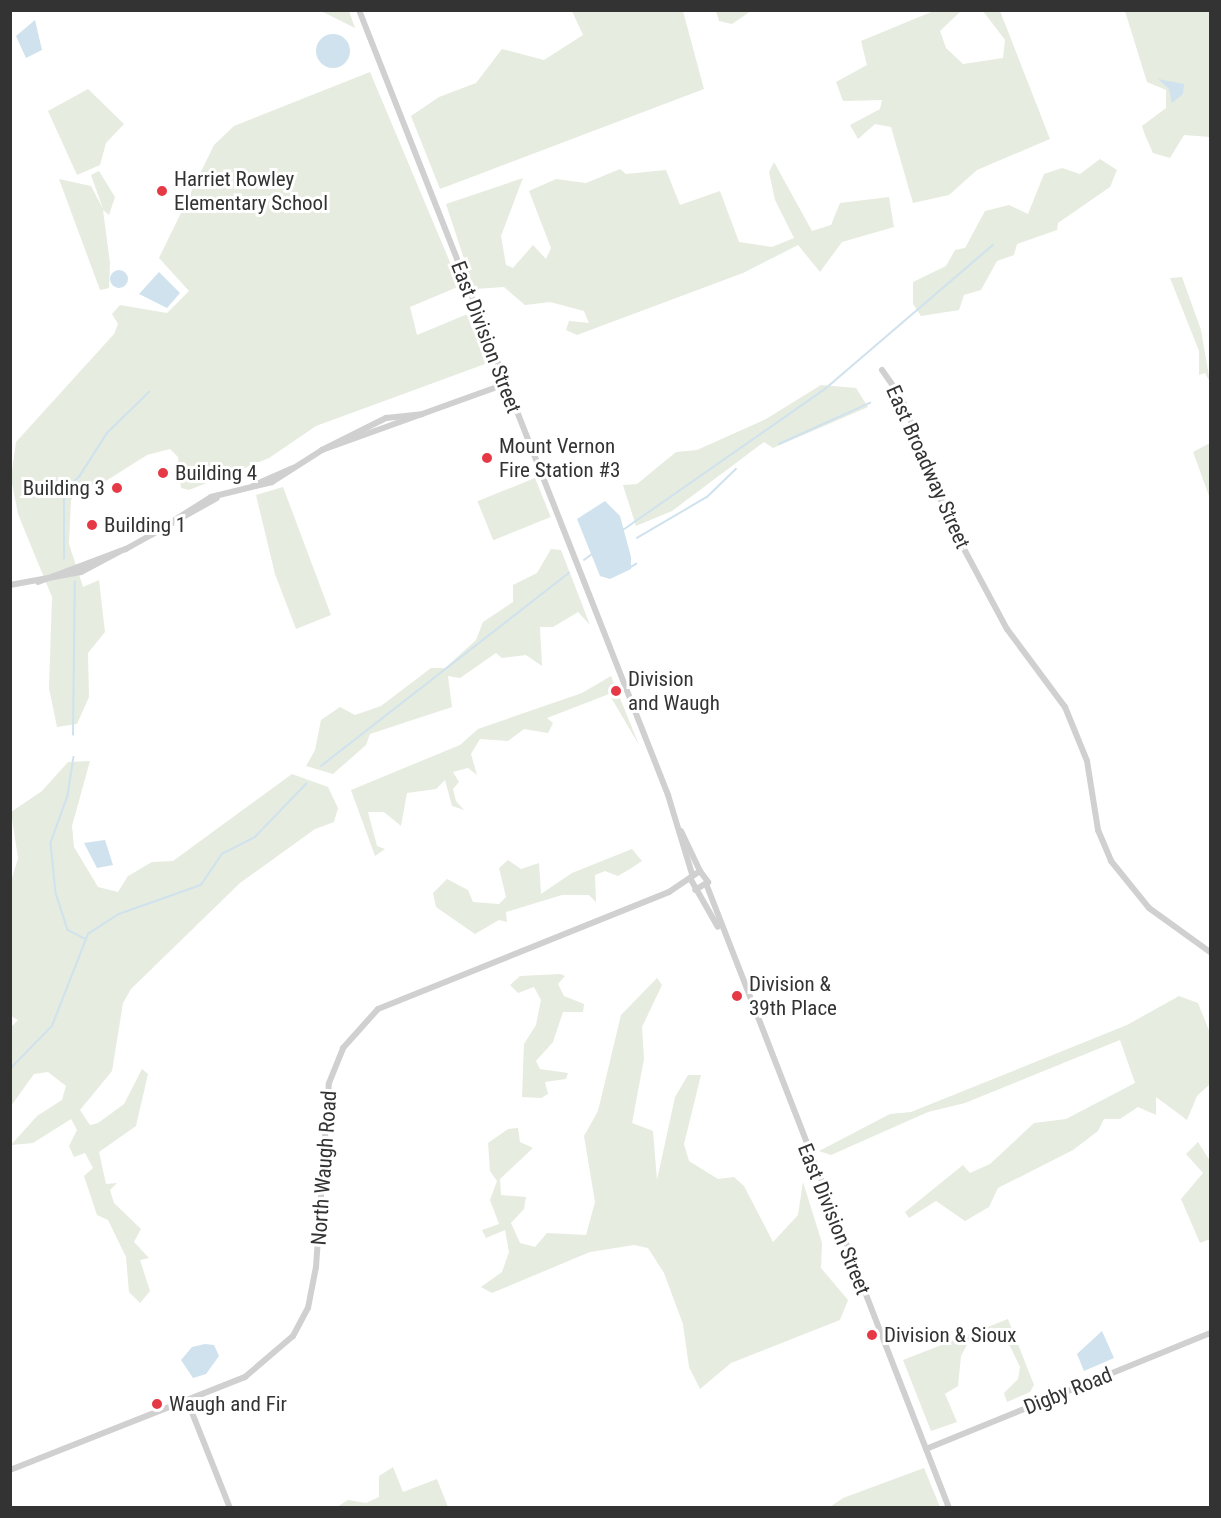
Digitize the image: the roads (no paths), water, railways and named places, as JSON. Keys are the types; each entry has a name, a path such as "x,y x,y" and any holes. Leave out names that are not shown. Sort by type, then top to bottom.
{"street":[{"name":"East Division Street","path":"359,10 503,385 680,831 700,871 708,877 707,886 720,930 949,1508"},
{"name":"East Broadway Street","path":"882,370 902,399 949,521 1006,629 1065,707 1087,761 1098,830 1111,861 1149,908 1210,952"},
{"path":"10,585 38,582 119,552 217,498 251,487 293,468 322,450 386,418 422,414 503,385"},
{"name":"East Division Street","path":"680,831 695,890 720,930"},
{"name":"North Waugh Road","path":"10,1470 187,1400 267,1362 292,1336 308,1308 329,1083 343,1048 359,1025 378,1009 422,990 673,893 691,876 700,871"},
{"path":"695,890 707,886"},
{"name":"Digby Road","path":"926,1449 1210,1333"},
{"path":"187,1400 230,1508"}],"water":[{"path":"35,20 42,50 26,58 16,36"},
{"path":"333,34 345,39 350,51 345,63 333,68 321,63 316,51 321,39"},
{"path":"1158,79 1184,84 1183,94 1172,103 1169,89"},
{"path":"119,270 127,275 128,279 123,287 119,288 111,283 110,279 115,271"},
{"path":"159,272 180,293 167,308 139,294"},
{"path":"605,501 620,516 631,557 631,569 610,579 600,576 577,519"},
{"path":"105,840 113,865 97,868 84,843"},
{"path":"1102,1331 1114,1358 1084,1371 1077,1354"},
{"path":"205,1344 214,1345 219,1356 206,1374 193,1378 181,1360 192,1347"}],"waterway":[{"path":"623,530 825,389 993,245"},
{"path":"64,559 64,490 79,477 107,433 149,392"},
{"path":"779,444 870,403"},
{"path":"637,538 707,497 736,469"},
{"path":"584,560 591,555"},
{"path":"631,567 636,564"},
{"path":"321,766 569,573"},
{"path":"73,735 75,582"},
{"path":"74,757 68,796 51,843 56,893 68,930 84,938"},
{"path":"10,1069 52,1026 88,934 119,914 201,885 222,854 255,837 306,784"}],"place":[{"name":"Harriet Rowley Elementary School","path":"162,191"},
{"name":"Mount Vernon Fire Station #3","path":"487,458"},
{"name":"Building 4","path":"163,473"},
{"name":"Building 3","path":"117,488"},
{"name":"Building 1","path":"92,525"},
{"name":"Division and Waugh","path":"616,691"},
{"name":"Division & 39th Place","path":"737,996"},
{"name":"Division & Sioux","path":"872,1335"},
{"name":"Waugh and Fir","path":"157,1404"}]}
